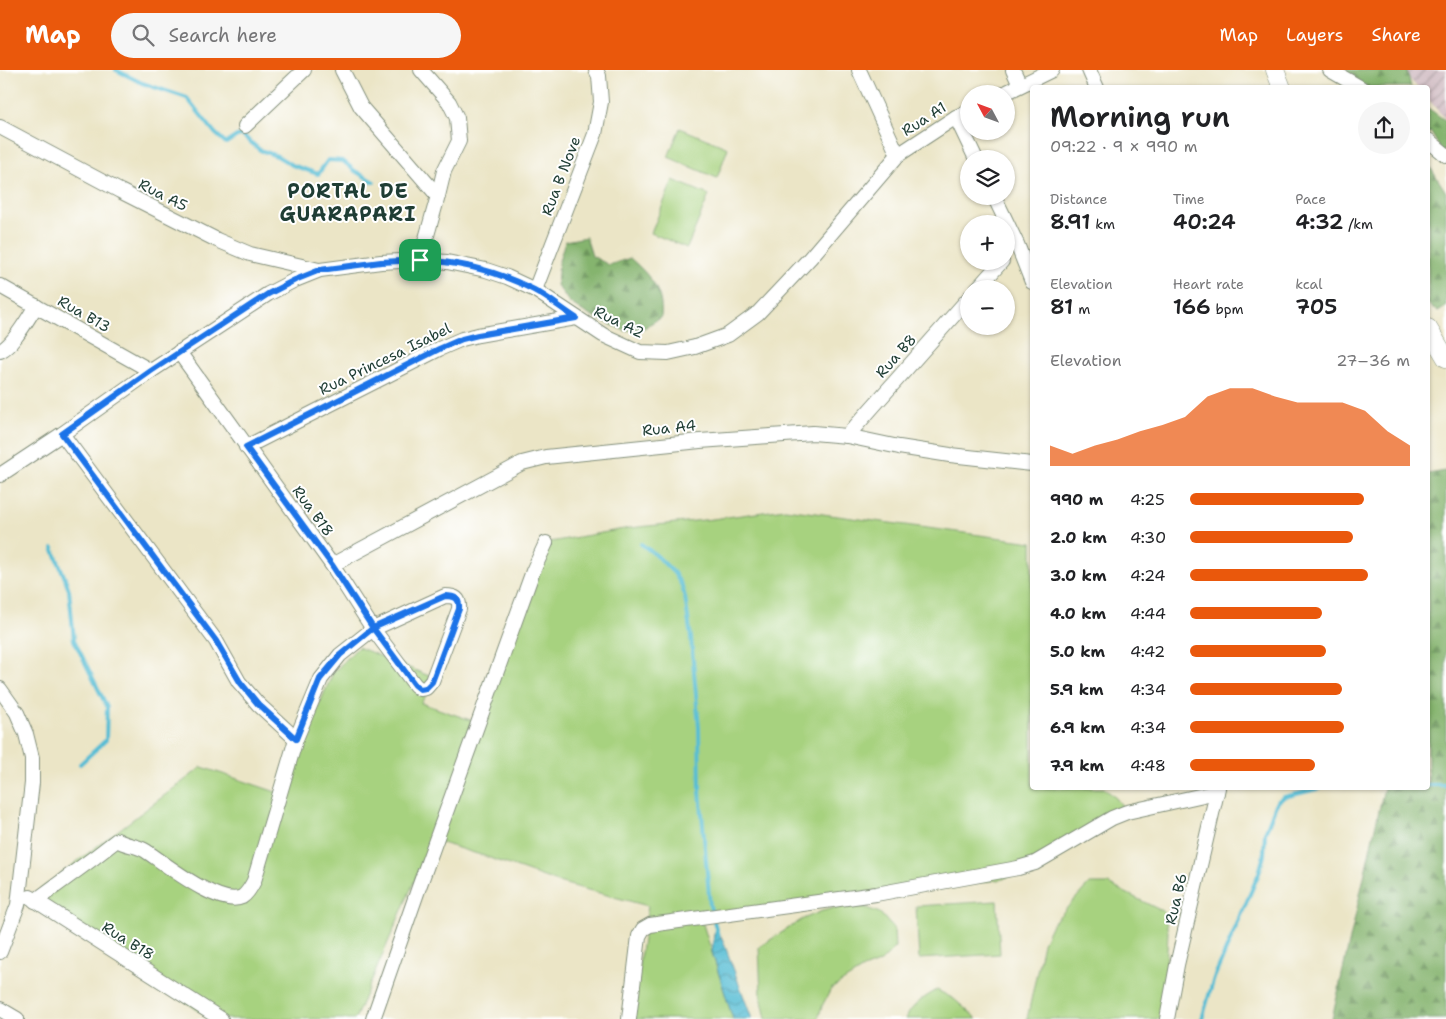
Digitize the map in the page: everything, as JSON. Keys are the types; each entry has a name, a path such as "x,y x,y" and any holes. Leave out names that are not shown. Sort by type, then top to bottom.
{"main road":[{"path":"1275,70 1281,85"},
{"path":"1430,334 1446,358"}],"street":[{"path":"246,126 304,70"},
{"path":"342,70 361,107 438,196"},
{"path":"420,260 444,171 458,140 457,118 449,102 421,70"},
{"name":"Rua B Nove","path":"535,290 594,134 601,102 599,76 596,70"},
{"path":"859,70 898,155"},
{"path":"1014,70 1020,85"},
{"path":"1015,88 1052,70"},
{"path":"1089,70 1096,85"},
{"path":"1330,70 1356,85"},
{"name":"Rua A1","path":"898,155 960,115"},
{"path":"956,117 972,150"},
{"name":"Rua A5","path":"0,127 217,240 250,254 320,270"},
{"path":"1430,142 1446,155"},
{"name":"Rua A2","path":"320,270 381,262 420,260 447,262 486,270 535,290 603,335 640,352 668,353 695,347 728,335 758,314 810,258 898,155"},
{"path":"998,205 1030,277"},
{"path":"0,475 151,371 268,294 320,270"},
{"path":"985,280 994,270"},
{"name":"Rua B13","path":"0,286 151,371"},
{"path":"0,352 6,349 36,306"},
{"name":"Rua B8","path":"847,436 960,308"},
{"name":"Rua Princesa Isabel","path":"246,447 462,339 576,318"},
{"name":"Rua B18","path":"180,352 332,565 373,628 415,685 420,689 426,688 432,682 460,603 453,596 445,596 373,628"},
{"name":"Rua A4","path":"332,565 522,463 546,457 700,441 813,433 847,436 899,447 1030,464"},
{"path":"62,434 216,641 240,682 258,704 296,739"},
{"path":"373,1019 533,571 546,543"},
{"path":"35,901 117,840 123,844 136,846 144,850 202,888 228,899 242,897 254,881 296,739 320,679 340,655 373,628"},
{"path":"0,689 17,713 26,734 32,758 32,783 18,905 0,952"},
{"path":"630,1019 639,936 643,930 650,926 876,894 1018,868 1035,863 1112,818 1126,812 1218,790"},
{"name":"Rua B6","path":"1167,1019 1177,966 1218,790"},
{"name":"Rua B18","path":"20,888 35,901 221,1019"},
{"path":"0,1009 17,1019"}],"shaded area":[{"path":"1401,70 1446,70 1446,120 1430,101 1430,85 1415,85"}],"green space":[{"path":"1346,70 1407,70 1411,85 1348,85"},
{"path":"1430,109 1446,121 1446,154 1430,131"},
{"path":"680,128 728,148 717,178 668,157"},
{"path":"1430,167 1446,192 1446,307 1438,312 1430,306"},
{"path":"673,180 709,195 687,248 651,233"},
{"path":"586,237 592,256 609,265 630,258 643,270 657,291 660,299 661,317 644,328 625,331 587,314 569,302 557,285 559,261 565,241"},
{"path":"1446,471 1446,1019 1332,1019 1384,790 1430,790 1430,474"},
{"path":"785,509 1030,542 1030,790 1106,790 1123,807 1026,869 1003,879 701,918 733,1019 631,1019 648,906 558,882 432,840 355,1019 210,1019 34,894 202,767 282,794 300,733 310,729 333,673 358,647 429,676 432,685 421,703 476,722 550,542 630,528"},
{"path":"1089,884 1108,884 1164,912 1168,932 1164,1002 1161,1019 1027,1019 1043,943 1052,924"},
{"path":"997,901 1000,954 919,959 916,906"},
{"path":"841,906 861,906 880,913 894,929 895,948 881,962 863,969 831,989 818,1019 766,1019 761,996 759,947 803,919"},
{"path":"937,990 954,999 977,1019 906,1019 915,1006"}],"water":[{"path":"716,931 722,938 752,1019 733,1019 712,952 714,933"}],"waterway":[{"path":"116,70 142,83 187,98 215,133 226,143 242,135 260,150 277,156 292,165 318,174 328,160 343,161 355,171 374,182"},
{"path":"641,544 656,555 674,573 682,586 685,597 691,638 699,728 700,791 710,906 718,936"},
{"path":"53,548 69,590 74,640 107,707 106,740 80,764"},
{"path":"1430,785 1446,785"},
{"path":"1202,1019 1214,978 1259,873 1264,855 1265,833 1277,802 1284,797 1313,790"}],"district":[{"name":"PORTAL DE GUARAPARI","path":"348,202"}],"route":[{"path":"420,260 381,262 320,270 295,280 268,294 151,371 62,434 216,641 240,682 258,704 296,739 320,679 340,655 373,628 415,685 420,689 426,688 432,682 460,603 453,596 445,596 373,628 332,565 246,447 462,339 576,318 535,290 507,277 486,270 447,262 420,260"}]}
